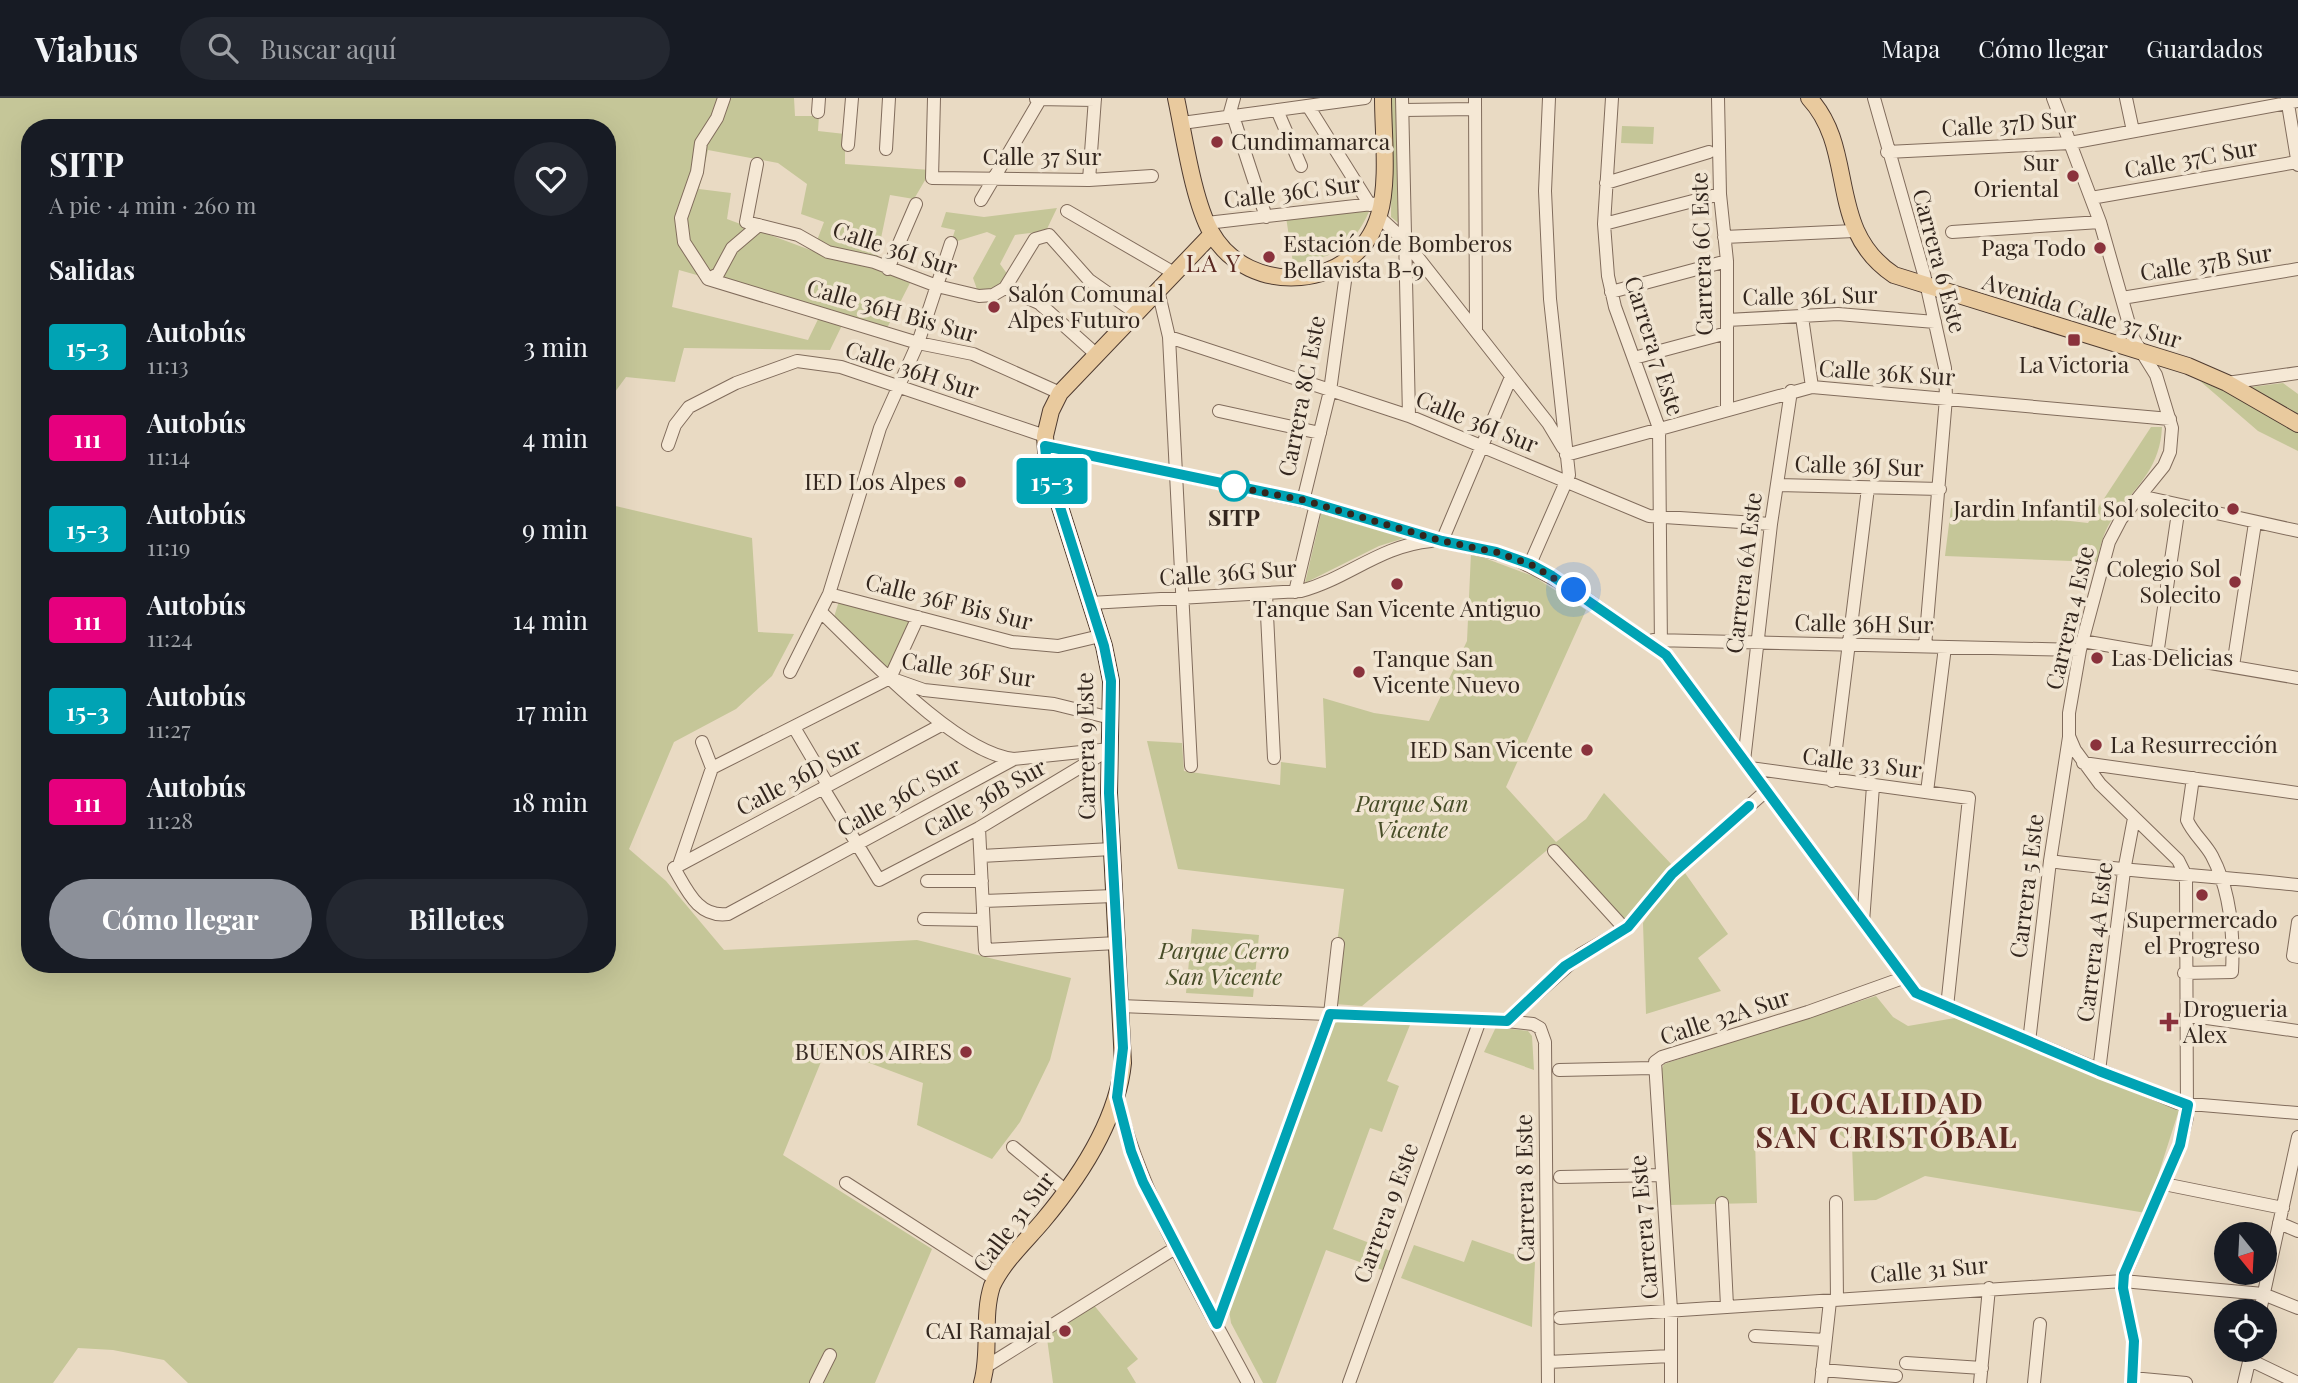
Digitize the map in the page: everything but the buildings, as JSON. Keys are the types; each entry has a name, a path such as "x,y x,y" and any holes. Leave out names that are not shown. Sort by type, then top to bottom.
{"main road":[{"path":"1179,107 1209,228 1235,261 1274,276 1314,276 1348,259 1367,238 1377,208 1383,98"},
{"path":"1809,98 1828,127 1856,235"},
{"name":"Carrera 9 Este","path":"1117,1097 1123,1063 1112,849 1111,681 1100,636 1047,466 1045,441 1051,411 1060,393 1174,273 1209,228"},
{"name":"Avenida Calle 37 Sur","path":"1856,235 1885,270 1927,288 2188,366 2227,383 2298,425"},
{"name":"Calle 31 Sur","path":"982,1383 987,1366 988,1301 995,1279 1066,1191 1094,1146 1117,1097"}],"street":[{"path":"724,98 717,118 701,143 698,172 681,218 684,242 709,279 724,266 732,248 752,223 757,164"},
{"path":"818,112 819,98"},
{"path":"848,145 852,98"},
{"path":"886,149 889,98"},
{"name":"Calle 37 Sur","path":"934,98 932,178 1089,180 1152,176"},
{"path":"1234,98 1231,116 1266,217"},
{"path":"1179,107 1231,116 1308,106 1329,100 1359,98"},
{"path":"1530,564 1569,482 1549,286 1545,191 1549,98"},
{"name":"Carrera 7 Este","path":"1612,98 1604,224 1611,292 1659,428 1661,645"},
{"name":"Carrera 6C Este","path":"1718,98 1720,194 1727,261 1727,409"},
{"name":"Carrera 6 Este","path":"1874,98 1936,322 1945,368 1946,398 1940,489 1925,646"},
{"name":"Carrera 4 Este","path":"2053,98 2100,222 2131,333 2156,376 2171,419 2172,436 2168,459 2109,542 2081,646 2069,736"},
{"path":"2126,98 2133,131"},
{"path":"981,200 1039,99 1095,99 1089,180"},
{"path":"2291,100 2297,159"},
{"name":"Calle 37D Sur","path":"1887,152 2070,143 2291,100"},
{"path":"1409,416 1403,104 1475,104 1476,331"},
{"path":"1308,106 1377,208 1548,423 1566,455"},
{"path":"1278,110 1301,166"},
{"path":"1606,183 1709,152"},
{"name":"Calle 37C Sur","path":"2091,198 2297,159"},
{"path":"1604,224 1720,194"},
{"path":"888,269 916,204"},
{"name":"Calle 36C Sur","path":"1209,228 1266,217 1377,208"},
{"path":"1067,211 1174,273"},
{"path":"1952,232 2100,222"},
{"name":"Calle 36I Sur","path":"752,223 798,235 828,252 874,262 937,286 979,296 993,295 1005,288"},
{"path":"1097,355 1039,303 1005,288 1035,239 1044,235 1052,237 1089,280 1136,313"},
{"path":"1724,237 1856,235"},
{"path":"790,672 822,613 880,428 918,344 951,243"},
{"name":"Carrera 8C Este","path":"1295,592 1348,259"},
{"path":"1611,292 1727,261"},
{"name":"Calle 37B Sur","path":"2122,298 2298,269"},
{"name":"Calle 36H Bis Sur","path":"709,279 918,344 973,354 1060,393"},
{"path":"1158,290 1169,337 1191,766"},
{"name":"Calle 36L Sur","path":"1633,358 1727,327 1802,317 1838,314 1936,322"},
{"path":"1802,317 1812,387"},
{"name":"Calle 36I Sur","path":"1169,337 1409,416 1659,519 1771,524"},
{"name":"Calle 36H Sur","path":"668,445 675,425 690,407 736,383 797,361 841,367 1045,441 1177,475 1310,502 1530,564 1648,640 1661,645 1756,642 1945,647 2081,646 2233,666 2298,678"},
{"path":"2227,383 2298,373"},
{"path":"1442,541 1511,377"},
{"name":"Calle 36K Sur","path":"1566,455 1812,387 2171,419"},
{"name":"Carrera 6A Este","path":"1747,764 1756,642 1791,391"},
{"path":"1219,411 1320,433"},
{"name":"Calle 36J Sur","path":"1777,485 1940,489"},
{"path":"1832,781 1868,488"},
{"path":"2140,496 2298,531"},
{"path":"2157,655 2179,506"},
{"path":"2233,666 2255,523"},
{"name":"Calle 36G Sur","path":"1090,603 1295,592 1320,586 1387,550 1420,542 1442,541"},
{"name":"Calle 36F Bis Sur","path":"829,594 993,638 1042,646 1100,636"},
{"path":"1266,594 1274,758"},
{"path":"822,613 943,724 986,751 1014,759"},
{"path":"890,678 918,617"},
{"path":"1661,645 1766,792 1916,993 2099,1071 2188,1105 2298,1114"},
{"path":"1927,792 1945,647"},
{"name":"Calle 36F Sur","path":"712,768 795,729 890,678 924,690 1054,704 1111,718"},
{"name":"Calle 36D Sur","path":"677,867 943,724"},
{"path":"795,729 857,844"},
{"path":"2069,736 2084,763 2134,818 2178,860 2186,876 2184,973 2188,1105 2183,1136 2123,1281 2134,1331 2132,1380 2186,1383"},
{"name":"Carrera 5 Este","path":"2029,1042 2050,861 2069,736"},
{"path":"677,867 712,768 702,742"},
{"name":"Calle 36C Sur","path":"677,867 699,906 718,915 733,912 1014,759 1110,749"},
{"name":"Calle 36B Sur","path":"857,844 879,880 979,828 1110,749"},
{"path":"2084,763 2298,793"},
{"name":"Calle 33 Sur","path":"1747,764 1832,781 1969,798 1947,1007"},
{"path":"2184,973 2232,972 2233,933 2221,876 2212,856 2187,820 2193,778"},
{"path":"1863,922 1873,786"},
{"path":"1120,1006 1507,1021 1565,966 1638,919 1672,874 1766,792"},
{"name":"Carrera 4A Este","path":"2099,1071 2124,871 2134,818"},
{"path":"979,828 985,950 1117,943"},
{"path":"981,856 1112,849"},
{"path":"1554,851 1625,929"},
{"path":"2050,861 2124,871 2221,876 2298,885"},
{"path":"927,881 982,881"},
{"path":"982,901 1114,896"},
{"path":"924,919 983,920"},
{"path":"2295,957 2298,922"},
{"path":"1217,1324 1330,1014 1338,944"},
{"name":"Calle 32A Sur","path":"1559,1070 1653,1068 1662,1057 1808,1012 1903,978"},
{"path":"2186,1015 2298,1031"},
{"name":"Carrera 9 Este","path":"1349,1383 1480,1020"},
{"name":"Carrera 8 Este","path":"1507,1021 1537,1026 1545,1042 1548,1383"},
{"name":"Carrera 7 Este","path":"1653,1068 1671,1310 1671,1383"},
{"name":"Carrera 9 Este","path":"1117,1097 1134,1160 1217,1324 1242,1381"},
{"path":"2262,1299 2279,1223 2294,1179 2298,1137"},
{"path":"1013,1147 1066,1191"},
{"path":"1560,1177 1660,1175"},
{"path":"846,1183 995,1279"},
{"path":"2164,1184 2283,1208"},
{"path":"1836,1202 1833,1301 1821,1376 1896,1376"},
{"path":"1723,1203 1727,1306"},
{"path":"2279,1223 2298,1231"},
{"path":"987,1366 1177,1247"},
{"name":"Calle 31 Sur","path":"1560,1318 2123,1281 2263,1294 2298,1308"},
{"path":"1980,1383 1989,1288"},
{"path":"2034,1383 2040,1324"},
{"path":"1755,1336 1825,1340"},
{"path":"816,1383 830,1355"},
{"path":"1548,1362 1671,1356"},
{"path":"2244,1383 2249,1362"},
{"path":"2264,1362 2298,1383"},
{"path":"1906,1363 1982,1368"}],"green space":[{"path":"0,98 794,98 795,116 819,116 818,131 845,134 845,164 931,170 914,199 890,195 875,267 910,283 886,330 846,317 830,350 684,348 675,382 626,377 616,391 616,119 21,119 21,973 616,973 616,506 752,538 758,632 794,634 772,676 736,709 674,742 629,849 666,881 724,950 917,940 1071,978 1050,1060 1020,1122 992,1159 917,1125 923,1083 827,1047 783,1155 932,1249 875,1383 188,1383 164,1360 113,1350 78,1348 53,1383 0,1383","holes":["708,150 778,163 807,184 801,214 824,222 813,251 727,219 731,193 699,189","679,270 821,310 808,340 672,307"]},
{"path":"1392,98 1407,98 1409,232 1391,217"},
{"path":"1622,126 1654,127 1653,144 1621,143"},
{"path":"1371,207 1357,232 1341,248 1320,258 1293,263 1286,217"},
{"path":"1057,208 1046,231 1015,235 1000,264 1008,275 995,290 978,292 973,278 996,236 987,232 951,243 955,230 941,227 946,212 984,217"},
{"path":"2200,381 2233,395 2298,432 2298,451 2258,431"},
{"path":"2283,383 2298,394 2298,414 2251,387"},
{"path":"2151,427 2162,427 2156,455 2144,478 2108,526 2097,562 1945,556 1951,508 2088,523"},
{"path":"1322,510 1411,536 1379,546 1305,583"},
{"name":"Parque San Vicente","path":"1471,553 1533,576 1586,610 1506,787 1556,842 1586,819 1604,793 1673,866 1626,923 1552,846 1362,1006 1334,1004 1337,944 1344,889 1178,869 1147,741 1182,743 1184,771 1280,785 1281,762 1326,768 1323,698 1374,713 1429,721 1467,641"},
{"path":"839,601 911,622 888,668 834,617"},
{"path":"1685,873 1728,934 1698,958 1721,991 1646,1014 1643,923 1665,889"},
{"name":"Parque Cerro San Vicente","path":"1192,929 1259,935 1253,997 1186,993"},
{"path":"1876,996 1893,1017 1908,1026 1955,1018 2179,1110 2146,1213 1925,1176 1876,1200 1854,1201 1852,1144 1832,1128 1755,1141 1757,1203 1670,1205 1661,1071 1664,1064"},
{"path":"1339,1021 1410,1025 1387,1081 1399,1086 1382,1132 1370,1128 1333,1229 1393,1252 1385,1271 1326,1250 1276,1383 1263,1383 1231,1323 1229,1310 1324,1045 1334,1024"},
{"path":"1496,1027 1528,1031 1532,1036 1534,1070 1484,1052"},
{"path":"1472,1240 1535,1262 1532,1327 1401,1278 1414,1245 1464,1262"},
{"path":"1093,1304 1138,1359 1127,1368 1136,1383 1053,1383 1046,1331"}],"bus line":[{"name":"15-3","path":"1749,806 1672,874 1638,919 1565,966 1507,1021 1330,1014 1217,1324 1143,1182 1131,1151 1117,1097 1123,1048 1109,793 1111,681 1104,646 1047,466 1045,446 1303,500 1442,541 1512,557 1552,576 1661,649 1916,993 2099,1071 2188,1105 2186,1127 2180,1145 2124,1274 2123,1288 2132,1321 2134,1341 2132,1383"}],"place":[{"name":"Cundimamarca","path":"1217,142"},
{"name":"Sur Oriental","path":"2073,176"},
{"name":"Paga Todo","path":"2100,248"},
{"name":"Estación de Bomberos Bellavista B-9","path":"1269,257"},
{"name":"Salón Comunal Alpes Futuro","path":"994,307"},
{"name":"La Victoria","path":"2074,340"},
{"name":"IED Los Alpes","path":"960,482"},
{"name":"SITP","path":"1234,486"},
{"name":"Jardin Infantil Sol solecito","path":"2233,509"},
{"name":"Colegio Sol Solecito","path":"2235,582"},
{"name":"Tanque San Vicente Antiguo","path":"1397,584"},
{"name":"Las Delicias","path":"2097,658"},
{"name":"Tanque San Vicente Nuevo","path":"1359,672"},
{"name":"La Resurrección","path":"2096,745"},
{"name":"IED San Vicente","path":"1587,750"},
{"name":"Supermercado el Progreso","path":"2202,895"},
{"name":"Drogueria Alex","path":"2169,1022"},
{"name":"BUENOS AIRES","path":"966,1052"},
{"name":"CAI Ramajal","path":"1065,1331"}],"district":[{"name":"LA Y","path":"1214,264"},
{"name":"LOCALIDAD SAN CRISTÓBAL","path":"1887,1121"}],"route":[{"path":"1234,486 1231,486 1303,500 1442,541 1496,552 1530,564 1574,590"}]}
